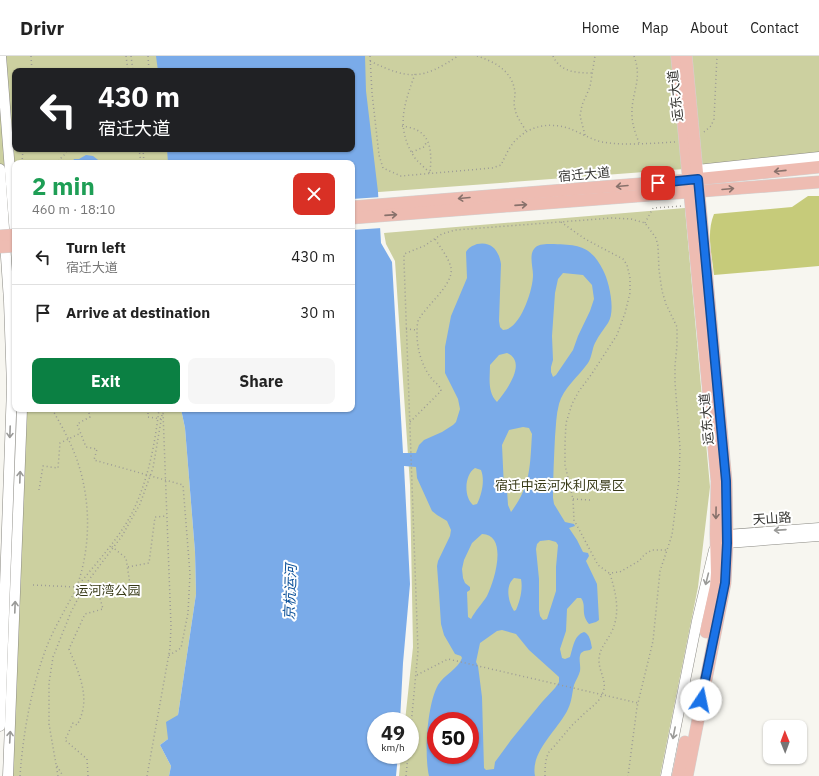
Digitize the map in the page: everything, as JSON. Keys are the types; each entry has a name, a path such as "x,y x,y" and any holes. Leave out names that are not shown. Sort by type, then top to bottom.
{"main road":[{"name":"运东大道","path":"677,56 694,176 690,205 723,540 725,583 687,776"},
{"name":"运东大道","path":"686,56 689,142"},
{"name":"宿迁大道","path":"355,207 694,176 819,167"},
{"name":"宿迁大道","path":"355,218 819,182"},
{"name":"运东大道","path":"678,776 716,586 723,540 726,481 693,192"},
{"path":"0,236 12,235"},
{"path":"0,247 12,246"}],"street":[{"path":"1,56 12,197"},
{"path":"694,176 819,157"},
{"path":"0,169 10,301 12,387 0,726"},
{"path":"8,776 22,412"},
{"name":"天山路","path":"723,540 819,528"},
{"name":"天山路","path":"723,540 819,536"},
{"path":"666,776 697,621 723,540"}],"path":[{"path":"31,56 32,68"},
{"path":"126,56 128,68"},
{"path":"131,56 133,68"},
{"path":"148,56 149,68"},
{"path":"370,56 372,92 379,155 384,168 402,176 492,168 501,165 514,142 526,131 534,127 554,126 567,128 600,141 615,144 689,142 711,126 714,119 718,56"},
{"path":"370,61 404,75 420,74 434,70 458,56"},
{"path":"477,56 484,57 494,62 503,68 507,74 512,82 515,93 515,109 526,131"},
{"path":"553,56 559,66 566,70 592,73"},
{"path":"585,135 580,116 582,105 590,87 595,56"},
{"path":"634,56 638,71 632,116 638,143"},
{"path":"414,74 406,100 402,126 404,136 416,159 430,173"},
{"path":"402,126 415,129 422,133 427,140 430,150 430,173"},
{"path":"412,152 424,148 427,140"},
{"path":"59,160 66,152"},
{"path":"645,223 653,208 690,205"},
{"path":"412,712 418,652 404,254 424,246 442,234 456,230 612,218 631,219 645,223 656,238 662,291 666,304 677,327 675,377 680,448 679,472 672,535 660,571 653,641 638,703 628,776"},
{"path":"560,222 585,239 623,259 627,265 630,278 630,292 625,313 617,335 579,391 572,404 566,423 566,465 573,499 574,520 598,566 610,573 620,572 639,561 645,554 652,550 666,550"},
{"path":"410,422 441,391 440,387 432,379 422,362 418,347 417,330 418,320 438,296 451,276 451,268 448,260 435,239"},
{"path":"406,329 417,330"},
{"path":"54,412 74,452 82,476 88,533 77,587"},
{"path":"89,412 90,418 77,424 86,447 97,449 94,460 183,485 190,574 188,613 181,648 168,656"},
{"path":"148,412 148,417 161,418"},
{"path":"20,776 21,753 26,725 37,675 44,653 77,587 110,546 132,513 146,475 156,433 159,412"},
{"path":"58,776 49,724 49,683 53,657 71,612 85,585 114,548 140,504 153,468 162,412"},
{"path":"147,776 168,656 171,626 163,412"},
{"path":"39,490 43,466 58,468 60,443 80,433"},
{"path":"573,499 592,500"},
{"path":"128,567 149,563 155,517 167,516"},
{"path":"88,776 87,759 65,740 73,723 77,725 81,717 84,695 83,685 70,649 85,614 103,609 100,598 131,591 126,558 110,546"},
{"path":"545,776 546,761 549,752 574,722 598,701 604,690 605,680 599,663 600,650 611,633 616,620 617,604 610,573"},
{"path":"33,586 77,587"},
{"path":"416,676 448,659 638,703"},
{"path":"406,776 407,764"},
{"path":"56,765 63,776"}],"green space":[{"path":"0,56 819,56 819,159 355,194 355,160 12,160 12,220 0,221"},
{"path":"808,196 819,196 819,266 714,275 710,229 714,214 792,207"},
{"name":"宿迁中运河水利风景区","path":"685,208 710,487 698,587 660,776 399,776 400,764 419,764 419,712 406,712 413,647 410,485 395,261 386,244 384,233"},
{"name":"运河湾公园","path":"26,412 182,412 185,428 195,552 196,594 178,715 168,739 160,745 171,766 169,776 13,776"}],"water":[{"name":"京杭运河","path":"156,56 365,56 366,91 378,192 381,243 392,262 403,453 416,453 419,445 424,440 442,432 456,422 460,409 458,399 445,373 445,347 451,316 467,278 466,252 469,248 477,244 487,244 494,248 499,255 501,264 499,321 500,327 503,330 515,324 520,317 528,299 533,275 532,255 536,247 546,244 571,245 583,248 594,256 603,270 611,296 612,304 610,318 595,343 588,363 568,387 559,404 555,437 553,490 554,504 565,522 574,524 575,526 569,528 583,552 588,553 589,556 586,561 597,584 599,620 589,624 584,613 583,601 581,598 577,598 567,609 566,631 560,649 562,658 565,659 570,657 576,639 584,632 591,641 592,648 581,653 580,671 574,685 569,706 564,717 541,749 535,767 535,776 429,776 428,764 479,764 479,712 430,712 434,694 438,685 462,658 461,656 455,654 444,635 441,624 437,566 450,536 451,530 447,521 432,511 417,478 416,467 404,466 410,584 400,712 367,712 367,764 397,764 396,776 169,776 171,766 160,745 168,739 166,722 178,715 196,594 195,552 185,428 182,412 355,412 355,160 168,160 167,152 355,152 355,68 158,68","holes":["563,273 583,275 592,285 594,299 573,350 556,375 553,377 551,367 553,360 552,336 555,293 558,279","507,353 513,357 516,363 515,370 510,384 497,402 490,389 490,365 499,355","523,427 529,428 532,434 530,465 526,484 518,502 511,512 508,505 507,490 504,488 502,445 509,430","475,468 481,470 483,478 482,491 479,500 477,504 473,505 468,496 466,485 469,475","482,534 490,536 495,542 497,550 496,570 487,596 471,619 468,617 467,592 470,590 470,587 465,583 462,569 464,560 472,543","549,540 556,542 558,545 556,591 547,619 543,620 540,616 539,610 539,579 536,549 537,544 540,541","514,578 521,579 522,587 519,603 514,611 508,594 509,585","502,630 516,634 529,650 559,677 559,682 511,740 495,762 494,769 486,770 484,768 482,697 478,666 476,662 480,643 497,631"]},
{"path":"86,155 93,156 98,160 74,160"}],"pier":[{"path":"381,197 382,228 355,230 355,199"}],"route":[{"path":"658,183 698,179 698,192 726,481 727,543 725,583 701,700"}]}
